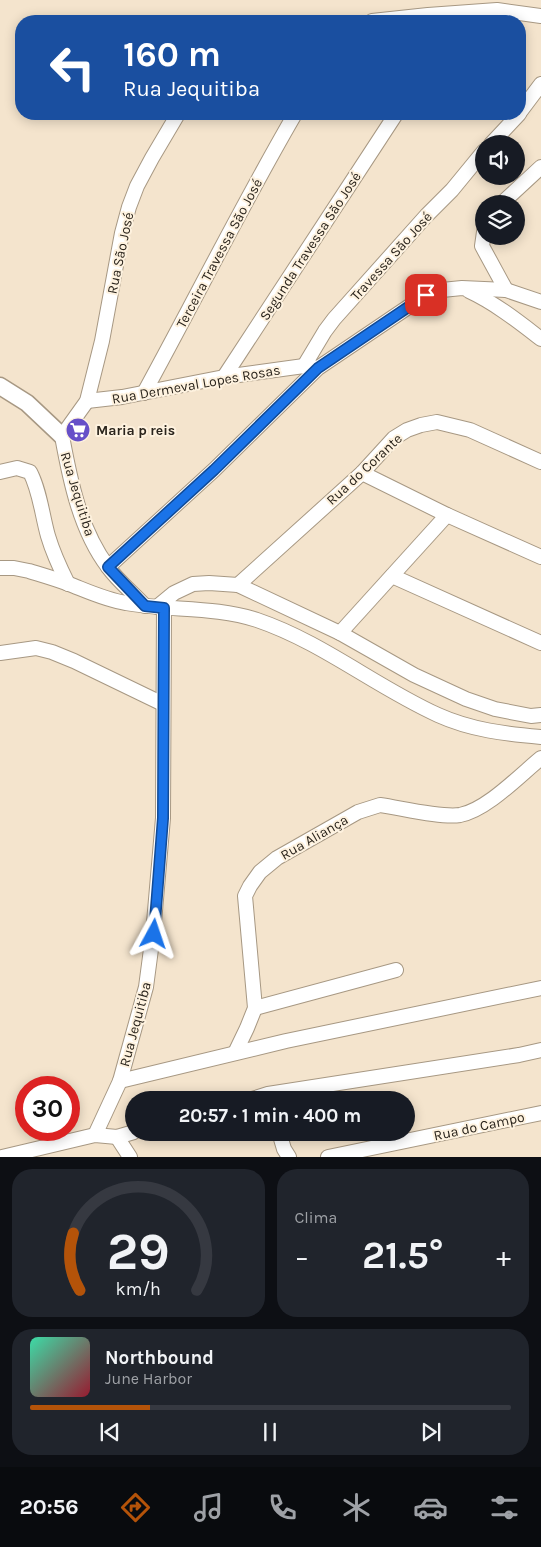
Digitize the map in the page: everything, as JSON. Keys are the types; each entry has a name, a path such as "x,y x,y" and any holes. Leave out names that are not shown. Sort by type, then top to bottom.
{"street":[{"path":"454,15 497,10 541,16"},
{"path":"526,104 541,84"},
{"name":"Rua São José","path":"87,401 102,341 129,206 137,186 174,120"},
{"name":"Terceira Travessa São José","path":"144,393 241,210 292,120"},
{"name":"Segunda Travessa São José","path":"224,377 392,120"},
{"path":"499,135 513,120"},
{"name":"Travessa São José","path":"311,367 325,331 334,319 426,216 452,190 475,162"},
{"path":"510,195 541,166"},
{"path":"482,245 506,290"},
{"path":"462,288 480,296 541,339"},
{"name":"Rua Dermeval Lopes Rosas","path":"87,401 144,393 224,377 311,367 426,295 442,290 462,288 506,290 541,302"},
{"path":"108,567 214,470 311,367"},
{"path":"0,386 28,403 62,436"},
{"name":"Rua Jequitiba","path":"87,401 62,436 68,469 90,537 108,567 156,607 163,704 163,818 154,934 146,987 120,1081 94,1135"},
{"name":"Rua do Corante","path":"238,585 362,473 394,438 406,430 437,422 470,430 541,462"},
{"path":"0,472 17,468 30,472 53,552 68,584"},
{"path":"362,473 447,515 541,557"},
{"path":"340,633 447,515"},
{"path":"0,568 29,571 116,601 156,607 219,611 256,620 313,645 402,697 439,716 480,729 510,735 541,737"},
{"path":"392,576 541,643"},
{"path":"156,607 174,594 194,584 238,585 340,633 414,675 466,699 495,709 530,716 541,715"},
{"path":"0,653 36,648 52,652 163,704"},
{"name":"Rua Aliança","path":"235,1053 254,1008 245,896 260,872 285,853 358,812 373,806 380,805 437,814 460,815 481,807 541,758"},
{"path":"254,1008 396,970"},
{"path":"120,1081 286,1041 541,988"},
{"path":"305,1091 541,1050"},
{"name":"Rua do Campo","path":"328,1157 541,1113"},
{"path":"2,1157 94,1135 117,1137 125,1135"},
{"path":"117,1137 130,1157"},
{"path":"282,1141 284,1150 289,1157"}],"place":[{"name":"Maria p reis","path":"78,430"}],"route":[{"path":"154,934 163,818 164,608 145,606 108,567 214,470 318,368 426,295"}]}
